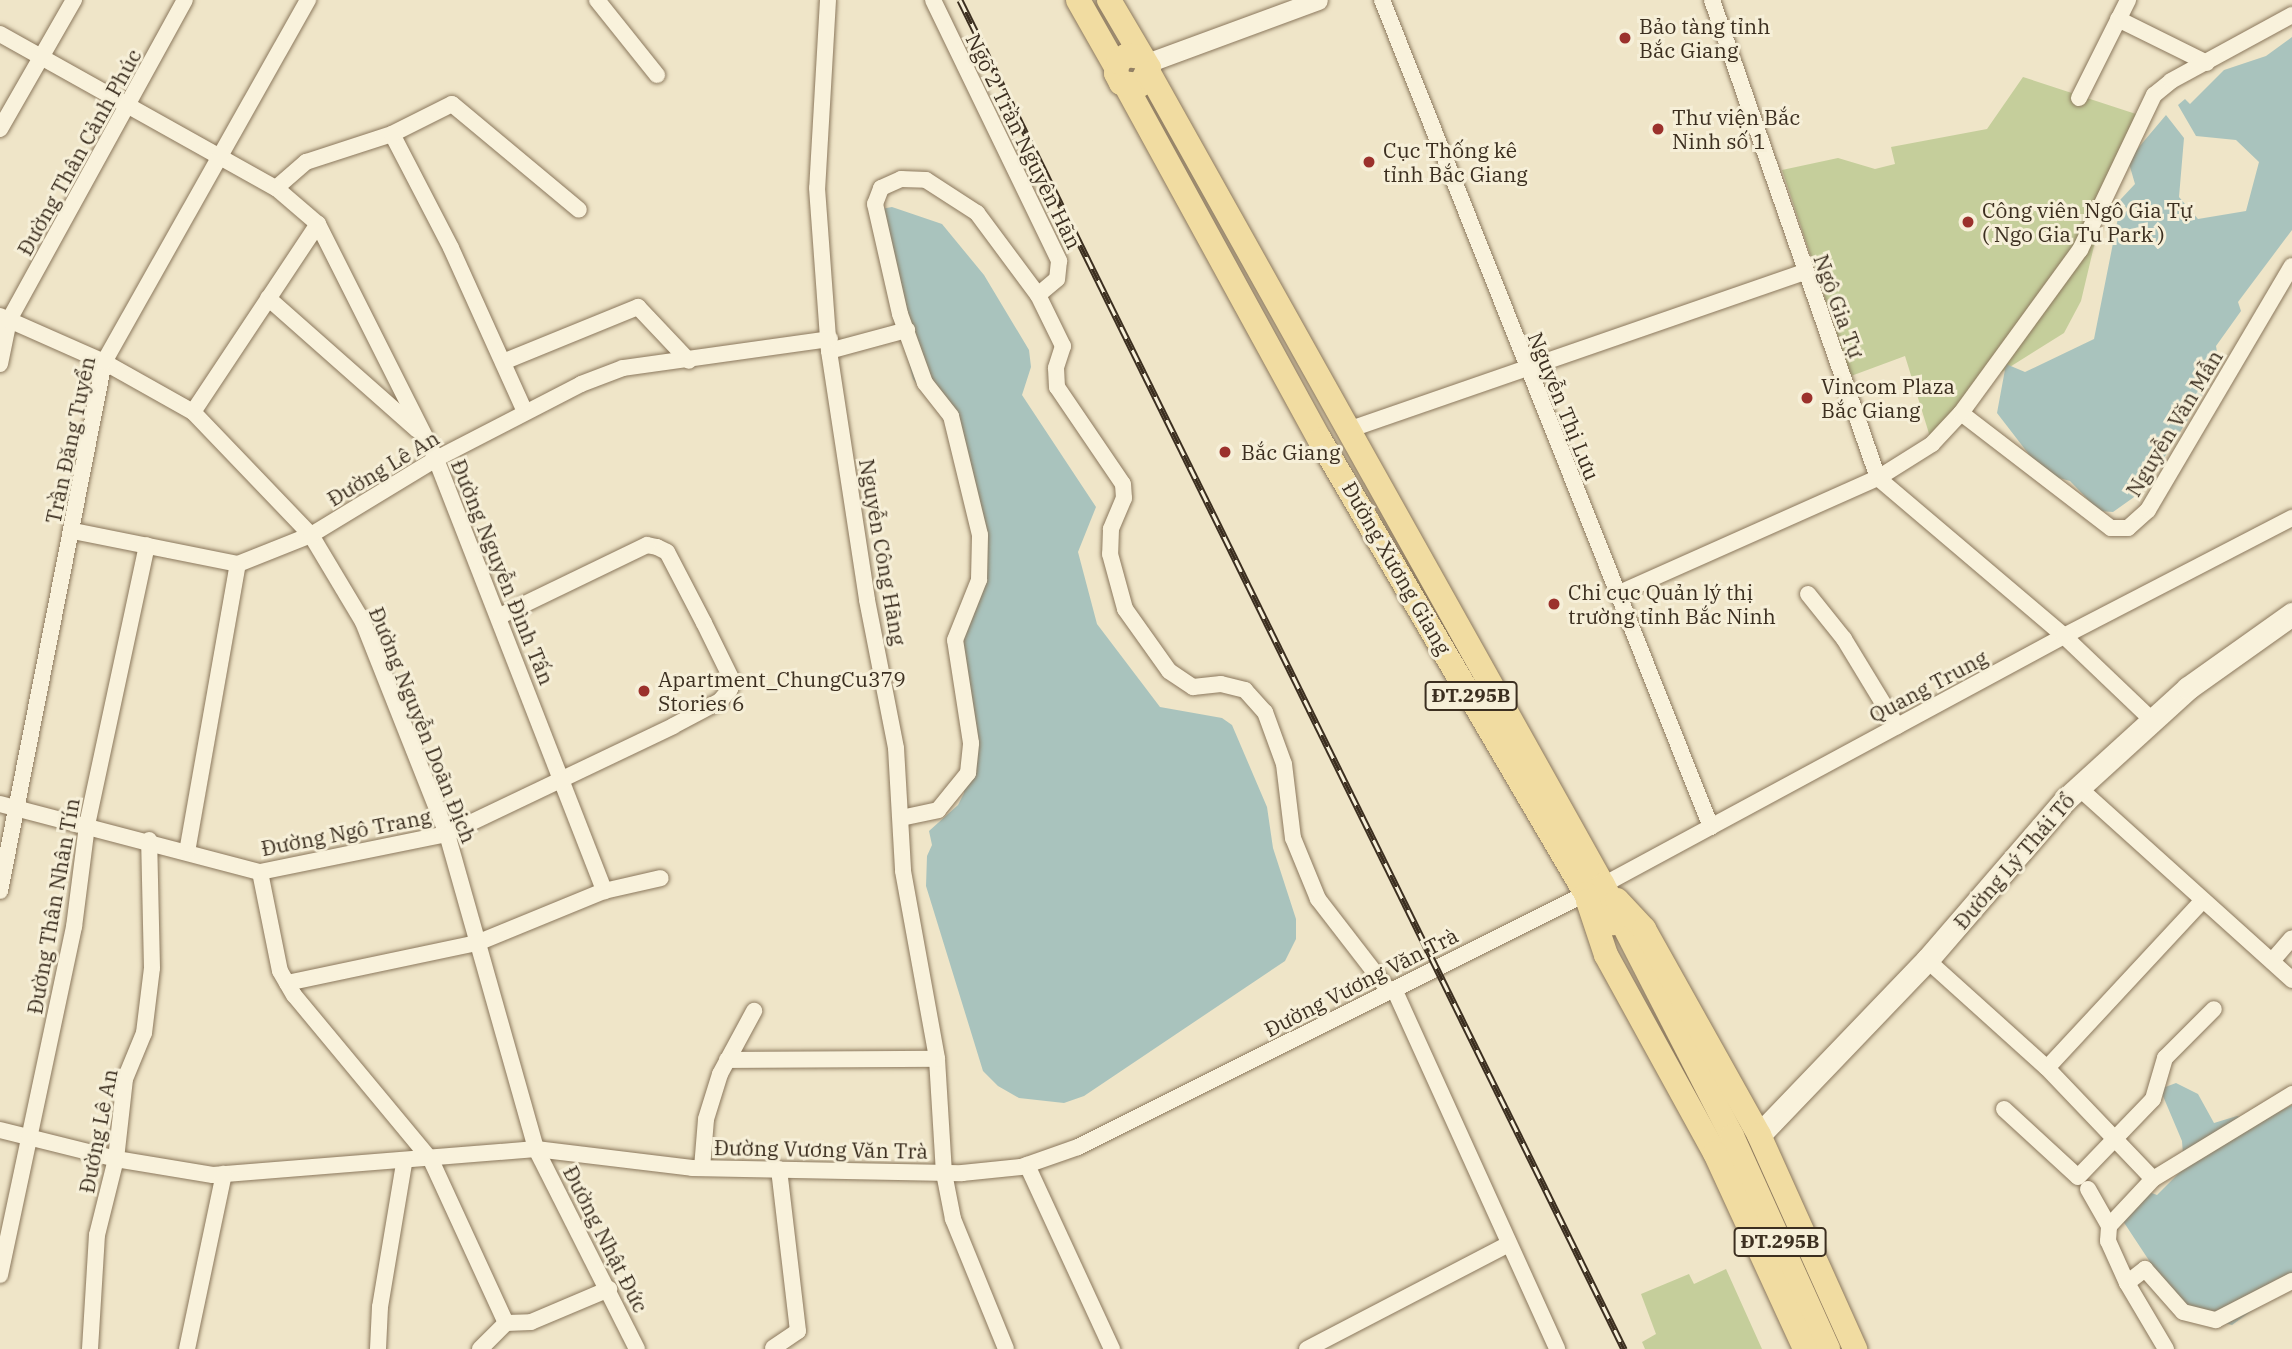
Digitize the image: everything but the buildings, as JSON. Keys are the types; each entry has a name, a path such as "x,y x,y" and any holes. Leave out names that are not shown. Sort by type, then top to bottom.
{"main road":[{"name":"Đường Xương Giang","path":"1078,0 1323,439 1625,936 1732,1136 1828,1349"},
{"name":"Đường Xương Giang","path":"1110,0 1347,429 1594,889"},
{"path":"1121,77 1126,55 1146,64"},
{"path":"1323,439 1342,447 1347,429"},
{"name":"Đường Lý Thái Tổ","path":"1759,1135 1927,960 2078,788 2188,688 2292,614"},
{"path":"1594,889 1644,929 1759,1135 1855,1349"},
{"path":"1594,889 1606,955 1715,1153 1805,1349"}],"street":[{"path":"0,129 74,0"},
{"name":"Đường Thân Cảnh Phúc","path":"0,364 5,318 129,107 185,0"},
{"name":"Trần Đăng Tuyển","path":"0,891 73,531 104,362 308,0"},
{"path":"597,0 657,75"},
{"name":"Nguyễn Công Hãng","path":"828,0 817,188 829,345 867,600 896,748 904,882 937,1059 944,1173 953,1219 1006,1349"},
{"name":"Ngõ 2 Trần Nguyên Hãn","path":"933,0 1059,261 1057,279 1038,295"},
{"path":"1146,64 1318,0"},
{"name":"Nguyễn Thị Lưu","path":"1382,0 1527,370 1712,827"},
{"name":"Ngô Gia Tự","path":"1712,0 1804,272 1878,478 2064,636 2152,720"},
{"path":"2079,98 2128,0"},
{"path":"1617,594 1878,478 1933,444 1961,413 2080,250 2154,95 2292,15"},
{"path":"2118,19 2207,63"},
{"name":"Đường Nguyễn Đình Tấn","path":"0,34 276,188 318,224 436,459 604,891"},
{"path":"276,188 306,162 392,134 452,104 579,210"},
{"path":"392,134 525,412"},
{"path":"901,818 938,810 968,773 971,743 955,640 979,580 980,536 951,416 925,383 907,330 875,204 881,188 901,179 926,180 977,213 1038,295 1063,346 1056,368 1057,387 1124,484 1124,498 1111,529 1110,554 1125,609 1169,671 1193,687 1221,684 1245,690 1265,712 1284,764 1293,838 1318,899 1392,990 1557,1349"},
{"path":"193,412 318,224"},
{"name":"Nguyễn Văn Mẫn","path":"1961,413 2111,528 2128,528 2148,510 2292,266"},
{"path":"1347,429 1527,370 1804,272"},
{"path":"268,298 424,436"},
{"path":"503,362 638,307 689,361"},
{"name":"Đường Nguyễn Doãn Địch","path":"5,318 104,362 193,412 311,535 363,622 447,834 536,1149"},
{"name":"Đường Lê An","path":"238,564 311,535 436,459 525,412 622,368 829,345 907,330"},
{"name":"Quang Trung","path":"1594,889 2064,636 2292,518"},
{"path":"73,531 238,564 187,852"},
{"name":"Đường Thân Nhân Tín","path":"0,1275 74,927 87,825 147,545"},
{"name":"Đường Ngô Trang","path":"0,804 149,840 260,872 447,834 720,701 732,680 667,552 657,547 647,545 498,617"},
{"path":"1808,594 1844,639 1897,726"},
{"path":"2078,788 2292,980"},
{"name":"Đường Lê An","path":"90,1349 97,1235 116,1160 125,1080 144,1033 152,968 149,840"},
{"path":"260,872 280,971 430,1160 506,1323"},
{"path":"287,983 477,943 604,891 661,878"},
{"name":"Đường Vương Văn Trà","path":"0,1130 116,1160 224,1174 317,1164 404,1163 536,1149 702,1168 944,1173 1027,1165 1079,1147 1594,889"},
{"path":"2047,1068 2203,900"},
{"path":"2272,961 2292,938"},
{"path":"1927,960 2047,1068 2153,1179"},
{"path":"2004,1109 2078,1177 2153,1099 2165,1058 2214,1009"},
{"path":"702,1168 706,1119 727,1060 754,1011"},
{"path":"727,1060 937,1059"},
{"path":"2109,1226 2153,1179 2292,1094"},
{"name":"Đường Nhật Đức","path":"536,1149 637,1349"},
{"path":"378,1349 380,1307 404,1163"},
{"path":"1027,1165 1112,1349"},
{"path":"768,1349 798,1331 779,1170"},
{"path":"187,1349 224,1174"},
{"path":"2088,1189 2109,1226 2108,1241 2127,1283 2166,1349"},
{"path":"1307,1349 1507,1245"},
{"path":"2127,1283 2145,1269 2183,1312 2216,1320 2292,1281"},
{"path":"480,1349 506,1323 531,1322 609,1289"}],"green space":[{"path":"2023,77 2142,116 2103,208 2081,301 2064,333 1986,382 1970,419 1931,440 1905,356 1851,376 1782,170 1838,158 1875,169 1895,164 1891,147 1987,129"},
{"path":"1726,1269 1762,1349 1645,1349 1642,1342 1656,1334 1641,1294 1689,1274 1694,1284"}],"water":[{"path":"2292,37 2292,230 2238,302 2241,311 2216,346 2219,364 2204,376 2203,395 2144,490 2113,512 2099,511 2070,481 2044,474 1997,413 2006,364 2025,372 2094,339 2118,218 2128,210 2120,200 2135,184 2128,160 2166,115 2184,138 2179,197 2198,219 2246,211 2259,162 2236,140 2196,136 2178,105 2185,99 2190,104 2224,70 2266,56"},
{"path":"892,207 942,224 984,275 1029,350 1031,367 1022,395 1096,507 1078,552 1097,624 1160,707 1222,718 1232,725 1267,807 1273,848 1296,919 1296,939 1285,961 1084,1096 1064,1103 1019,1098 998,1086 983,1071 926,886 927,856 932,845 929,831 958,805 964,793 966,756 952,660 980,578 956,449 945,419 913,379 873,224 881,209"},
{"path":"2176,1083 2198,1094 2214,1123 2237,1116 2259,1122 2292,1105 2292,1283 2277,1279 2265,1289 2268,1299 2232,1325 2183,1312 2121,1218 2144,1190 2157,1195 2184,1168 2182,1141 2160,1089"}],"railway":[{"path":"960,0 1624,1349"}],"place":[{"name":"Bảo tàng tỉnh Bắc Giang","path":"1625,38"},
{"name":"Thư viện Bắc Ninh số 1","path":"1658,129"},
{"name":"Cục Thống kê tỉnh Bắc Giang","path":"1369,162"},
{"name":"Công viên Ngô Gia Tự ( Ngo Gia Tu Park )","path":"1968,222"},
{"name":"Vincom Plaza Bắc Giang","path":"1807,398"},
{"name":"Bắc Giang","path":"1225,452"},
{"name":"Chi cục Quản lý thị trường tỉnh Bắc Ninh","path":"1554,604"},
{"name":"Apartment_ChungCu379 Stories 6","path":"644,691"}]}
